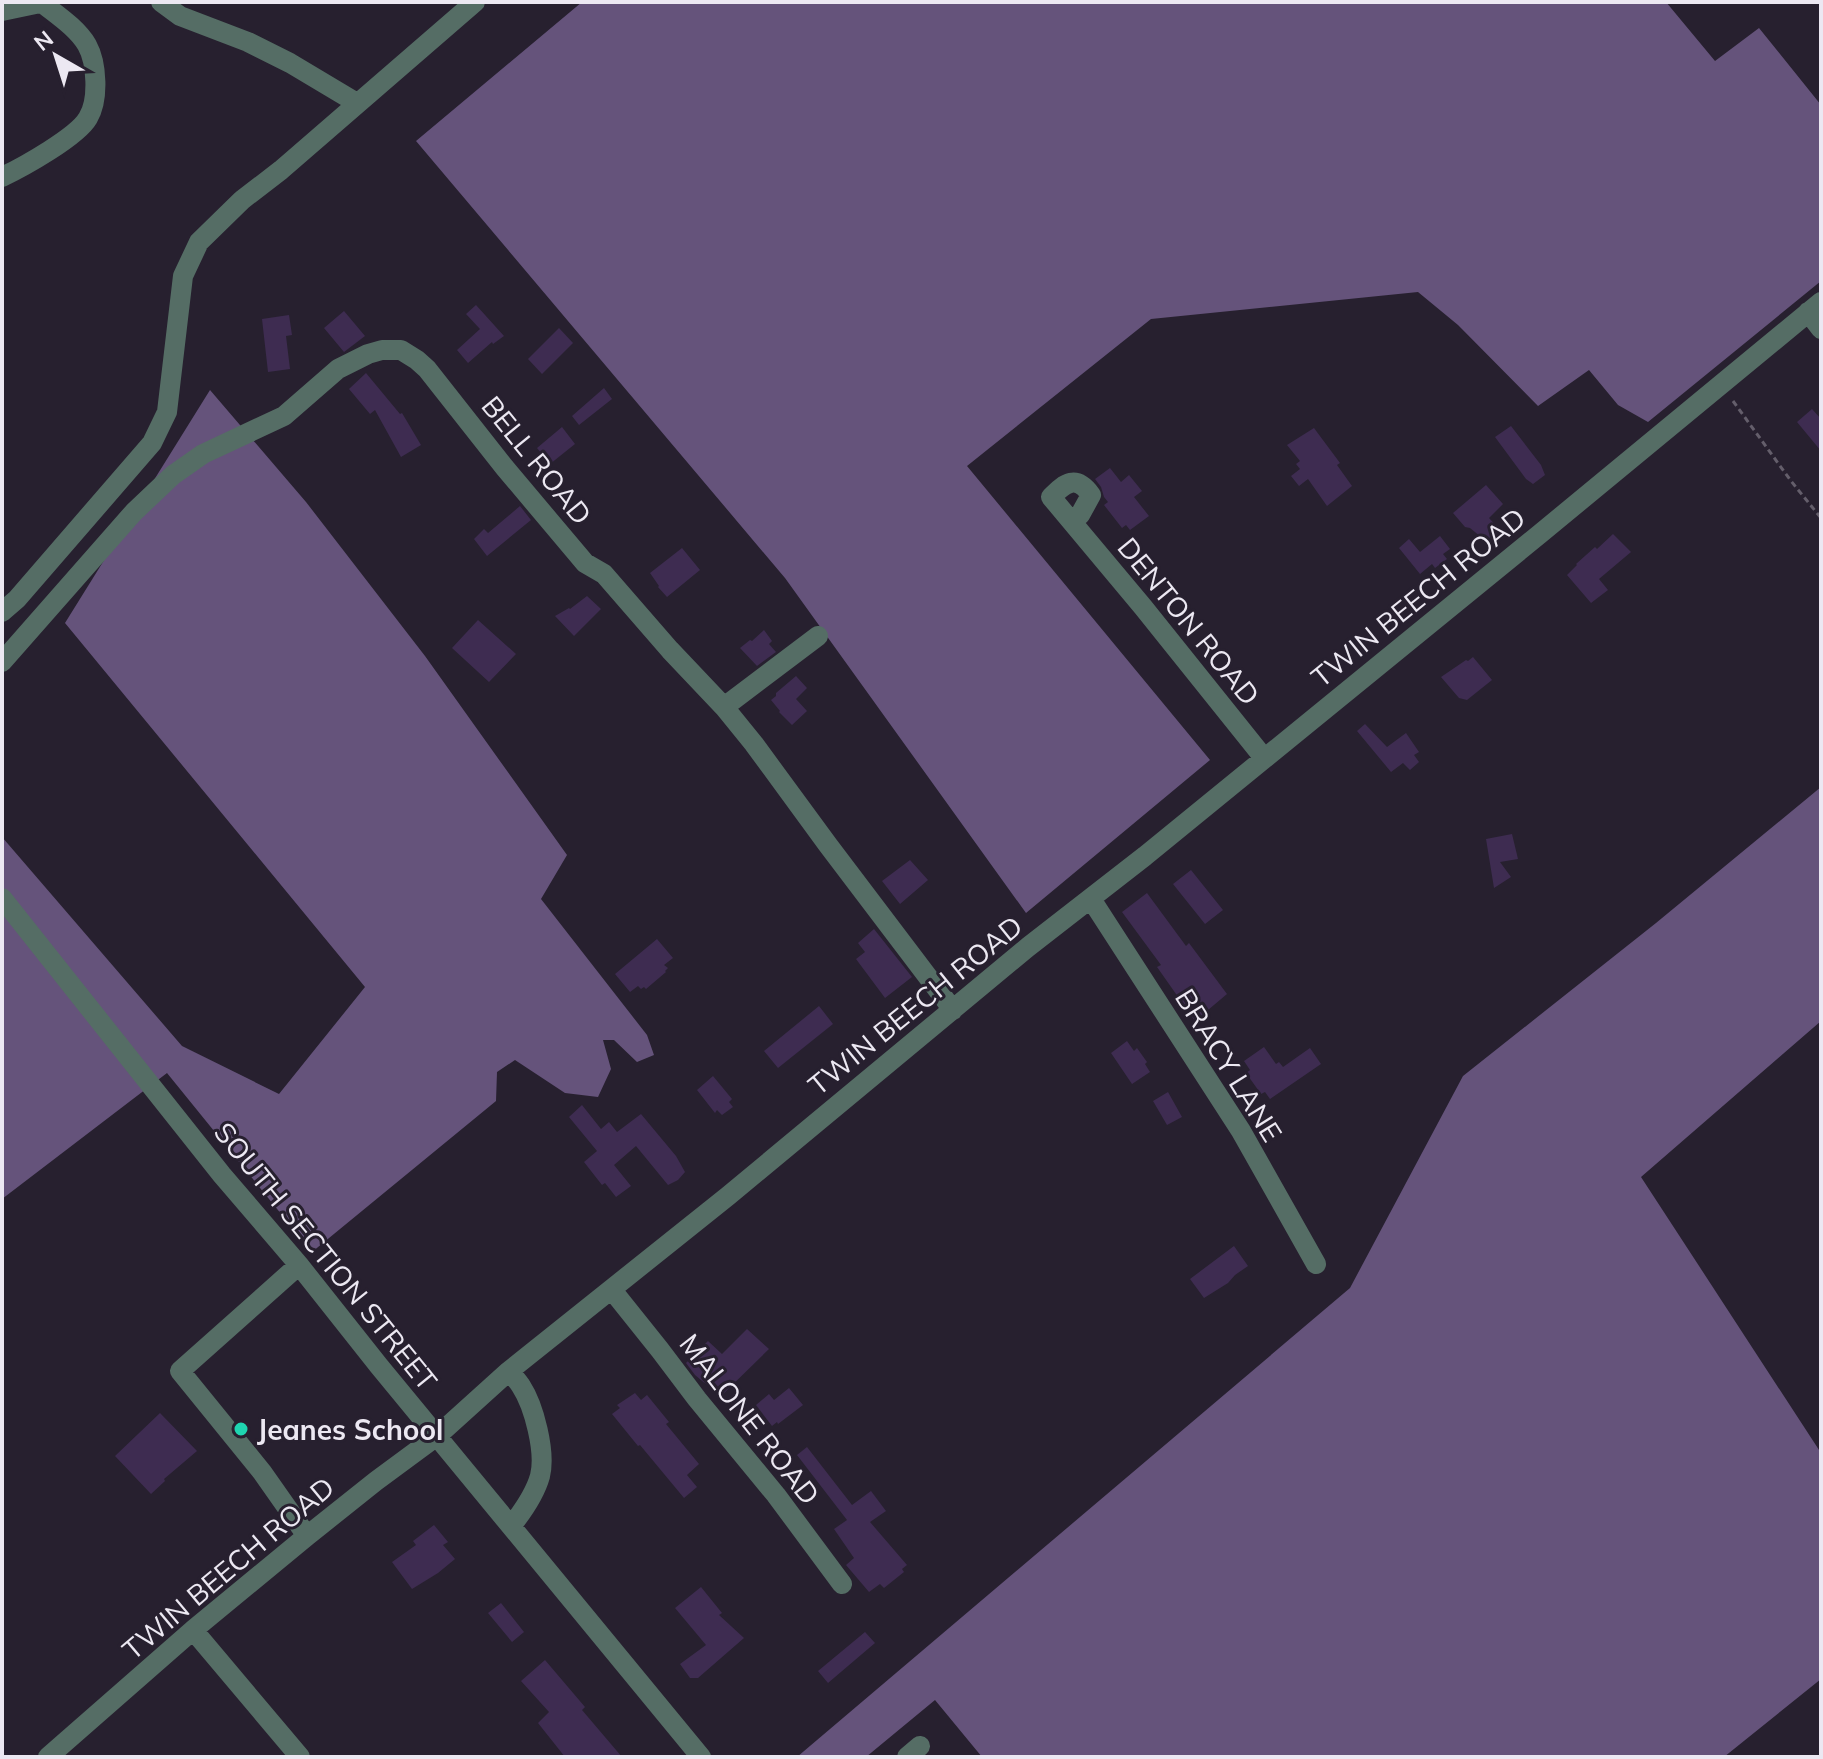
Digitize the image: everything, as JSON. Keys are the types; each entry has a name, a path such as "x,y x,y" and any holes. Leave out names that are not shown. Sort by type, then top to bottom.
{"street":[{"path":"2,11 44,2 86,44 96,76 90,116 80,128 2,177"},
{"path":"161,2 180,16 248,42 290,63 357,103"},
{"path":"2,612 17,599 152,443 167,412 183,276 199,242 242,200 475,2"},
{"name":"TWIN BEECH ROAD","path":"48,1757 193,1630 376,1481 437,1436 509,1371 612,1290 1028,947 1091,899 1721,384 1817,314"},
{"name":"BELL ROAD","path":"2,662 134,512 173,475 203,454 284,416 338,369 368,354 394,348 407,352 427,369 585,563 604,574 724,707 953,1010"},
{"name":"DENTON ROAD","path":"1071,519 1264,758"},
{"path":"724,707 818,636"},
{"name":"SOUTH SECTION STREET","path":"2,898 222,1175 701,1757"},
{"name":"BRACY LANE","path":"1091,899 1241,1131 1316,1264"},
{"path":"299,1265 180,1371 262,1472 307,1536"},
{"name":"MALONE ROAD","path":"612,1290 776,1495 842,1584"},
{"path":"509,1371 527,1398 540,1445 540,1476 525,1508 512,1525"},
{"path":"193,1630 300,1757"}],"path":[{"path":"1721,384 1821,518"}],"shaded area":[{"path":"582,2 1666,2 1715,61 1759,28 1821,105 1821,281 1648,422 1618,405 1589,370 1538,406 1458,325 1418,292 1151,319 967,466 1210,760 1026,913 785,578 416,141"},
{"path":"210,390 306,502 425,656 567,855 541,899 647,1035 654,1055 637,1062 614,1040 603,1040 611,1069 598,1097 565,1093 515,1060 497,1072 496,1101 312,1252 167,1073 2,1199 2,837 182,1046 279,1094 365,987 65,623"},
{"path":"1821,787 1821,1021 1641,1177 1821,1453 1821,1679 1724,1757 982,1757 935,1700 866,1757 797,1757 1350,1288 1463,1076"}],"building":[{"path":"476,305 504,336 492,342 468,363 457,350 480,329 466,314"},
{"path":"344,311 365,336 344,352 324,328"},
{"path":"289,315 292,335 286,336 290,369 268,372 262,319"},
{"path":"559,328 573,343 542,374 528,359"},
{"path":"366,373 402,413 421,445 401,457 375,410 370,414 349,389"},
{"path":"604,388 612,399 579,425 572,416"},
{"path":"1812,409 1821,419 1821,451 1797,422"},
{"path":"1511,426 1541,465 1545,475 1533,484 1495,437"},
{"path":"562,427 575,444 550,464 537,448"},
{"path":"1314,428 1340,463 1337,465 1352,486 1327,506 1308,479 1299,486 1291,476 1300,469 1296,464 1300,461 1287,445"},
{"path":"1110,468 1121,482 1129,475 1142,491 1134,497 1149,516 1130,530 1126,525 1122,528 1104,505 1108,502 1095,479"},
{"path":"1486,485 1503,504 1489,518 1499,529 1486,541 1465,527 1453,513"},
{"path":"520,506 531,520 487,556 474,539 484,529 488,533"},
{"path":"1613,534 1631,552 1599,579 1608,590 1591,603 1567,575"},
{"path":"1440,536 1450,549 1443,554 1447,559 1435,568 1432,564 1420,574 1399,548 1409,539 1420,552"},
{"path":"682,548 700,570 667,597 650,573"},
{"path":"587,596 601,609 574,636 555,616"},
{"path":"478,620 516,654 489,682 452,648"},
{"path":"764,630 776,652 757,666 740,648"},
{"path":"1473,657 1492,680 1467,700 1459,698 1441,677"},
{"path":"796,676 807,688 796,699 807,711 792,725 771,700"},
{"path":"1365,724 1387,747 1406,733 1419,752 1414,755 1419,762 1410,770 1403,763 1391,772 1357,731"},
{"path":"1512,834 1518,859 1500,862 1511,877 1494,888 1486,839"},
{"path":"910,860 928,880 900,904 882,881"},
{"path":"1191,870 1223,910 1205,924 1173,884"},
{"path":"1147,893 1227,994 1195,1021 1157,967 1161,965 1122,912"},
{"path":"874,929 912,977 885,998 856,959 865,952 858,943"},
{"path":"657,939 673,958 664,965 668,968 666,972 646,989 638,986 630,992 615,974"},
{"path":"819,1006 833,1024 778,1068 764,1051"},
{"path":"1127,1041 1134,1051 1137,1048 1150,1072 1132,1084 1111,1053"},
{"path":"1264,1047 1276,1064 1279,1062 1283,1067 1310,1048 1321,1064 1270,1099 1265,1092 1261,1094 1246,1073 1250,1070 1244,1061"},
{"path":"713,1076 732,1099 729,1102 733,1107 722,1115 717,1110 715,1113 697,1090"},
{"path":"1168,1092 1182,1117 1167,1125 1153,1101"},
{"path":"582,1105 601,1129 609,1122 617,1132 641,1114 676,1156 685,1172 668,1185 636,1146 614,1165 631,1186 616,1197 584,1162 597,1151 569,1117"},
{"path":"1234,1246 1248,1266 1204,1298 1190,1279"},
{"path":"747,1329 769,1349 722,1395 695,1375 686,1363 708,1341 722,1354"},
{"path":"789,1388 803,1405 772,1426 756,1405 769,1394 774,1400"},
{"path":"635,1393 641,1400 647,1395 699,1464 687,1475 697,1487 684,1498 612,1414 620,1408 617,1405"},
{"path":"160,1413 197,1451 151,1494 115,1456"},
{"path":"807,1447 852,1505 871,1491 886,1511 870,1522 907,1565 902,1569 904,1572 884,1588 880,1584 869,1592 846,1565 854,1558 834,1529 847,1520 797,1455"},
{"path":"434,1525 448,1542 443,1545 455,1559 412,1589 392,1562 416,1545 413,1541"},
{"path":"701,1587 722,1613 719,1615 744,1638 698,1678 690,1678 680,1664 706,1645 675,1608"},
{"path":"501,1603 524,1632 512,1642 488,1613"},
{"path":"865,1632 875,1643 828,1683 818,1671"},
{"path":"545,1660 622,1757 565,1757 538,1723 549,1712 521,1681"}],"place":[{"name":"Jeanes School","path":"241,1429"}]}
